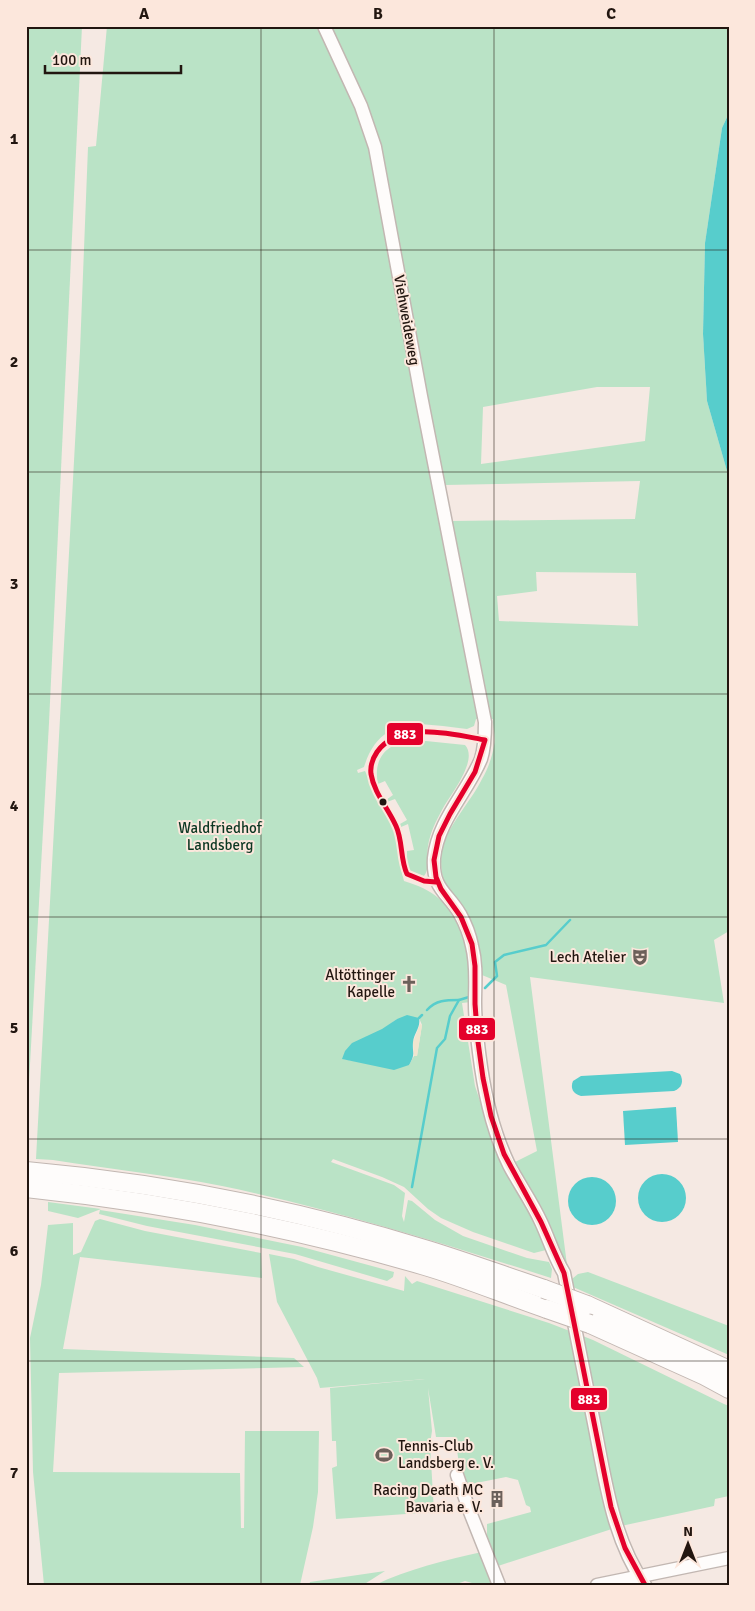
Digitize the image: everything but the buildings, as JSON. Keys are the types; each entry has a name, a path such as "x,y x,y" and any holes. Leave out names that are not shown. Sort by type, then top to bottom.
{"highway":[{"path":"26,1171 120,1182 205,1196 311,1218 428,1250 587,1305 729,1370"},
{"path":"26,1188 116,1198 210,1214 306,1234 426,1266 590,1324 705,1376 729,1389"}],"street":[{"name":"Viehweideweg","path":"324,26 361,106 375,146 485,722 485,740 475,773 454,806 437,842 434,861 436,882 460,915 472,945 476,968 475,1003 479,1053 489,1108 509,1164 541,1222 556,1259 564,1273 607,1491 618,1530 642,1580"},
{"path":"458,1475 470,1512 499,1585"},
{"path":"598,1585 642,1580 729,1558"}],"green space":[{"path":"26,26 82,26 49,723 26,1136"},
{"name":"Waldfriedhof Landsberg","path":"107,26 729,26 729,113 722,128 705,243 703,334 707,401 729,478 729,931 714,940 724,1003 530,977 567,1265 515,1162 537,1151 506,985 482,975 445,885 442,871 442,850 446,839 477,789 489,763 495,743 493,719 476,719 474,726 467,729 419,725 405,726 392,730 381,738 371,750 364,767 357,770 358,773 365,771 390,821 397,838 404,881 423,888 445,904 455,919 464,939 468,952 471,1002 462,1003 475,1086 491,1134 537,1224 546,1250 534,1253 473,1232 441,1218 404,1187 333,1159 331,1162 394,1185 405,1193 402,1216 404,1222 408,1200 412,1201 435,1220 463,1236 527,1258 549,1262 552,1269 551,1278 387,1228 264,1195 180,1179 36,1159 80,351 88,147 96,146","holes":["597,387 650,387 645,441 481,464 483,407","640,481 635,519 452,521 445,485","536,572 636,573 638,626 499,621 497,596 537,591","419,1018 422,1025 417,1056 414,1056 409,1065 365,1063 343,1059 397,1019"]},
{"path":"416,740 465,745 468,751 466,768 462,778 435,823 429,841 427,869 424,876 410,871 407,867 407,851 414,850 408,824 401,827 400,824 407,820 395,799 387,802 386,800 393,795 385,781 378,784 377,774 378,765 385,752 398,743"},
{"path":"48,1202 101,1209 78,1218 48,1211"},
{"path":"100,1210 195,1225 302,1247 394,1272 393,1277 387,1281 295,1254 147,1226 99,1214"},
{"path":"100,1219 145,1231 261,1253 262,1278 80,1257 63,1349 294,1358 304,1367 59,1373 53,1472 240,1473 241,1528 244,1528 245,1431 319,1431 318,1492 313,1527 300,1585 44,1585 33,1472 30,1338 41,1285 48,1225 73,1223 73,1255 81,1252 95,1221"},
{"path":"269,1254 294,1259 404,1291 405,1276 412,1284 417,1281 549,1323 593,1340 729,1406 729,1496 715,1499 714,1506 621,1526 498,1566 487,1537 487,1524 531,1512 530,1507 526,1505 518,1480 506,1477 466,1485 461,1477 455,1437 436,1437 428,1388 432,1431 430,1444 434,1512 336,1519 332,1468 337,1466 336,1441 332,1441 330,1388 425,1379 320,1388 317,1378 277,1302"},
{"path":"588,1272 729,1326 729,1355 573,1287 572,1279 578,1274"},
{"path":"482,1552 496,1585 472,1585 472,1583 465,1581 454,1585 375,1585 414,1570"},
{"path":"385,1571 363,1585 309,1585 310,1582"}],"sand":[{"path":"420,1024 422,1025 417,1056 414,1056 413,1042"}],"water":[{"path":"729,113 729,478 707,401 703,334 705,243 722,128"},
{"path":"407,1015 419,1018 413,1042 413,1056 409,1065 394,1070 342,1059 345,1051 352,1043"},
{"path":"672,1071 680,1074 682,1079 682,1084 674,1091 581,1096 576,1094 572,1088 573,1081 581,1076"},
{"path":"676,1107 678,1142 625,1145 623,1111"},
{"path":"657,1174 667,1174 679,1181 686,1193 686,1203 679,1215 667,1222 657,1222 649,1218 642,1211 638,1203 638,1193 642,1185 649,1178"},
{"path":"587,1177 597,1177 609,1184 616,1196 616,1206 609,1218 597,1225 587,1225 579,1221 572,1214 568,1206 568,1196 572,1188 579,1181"}],"waterway":[{"path":"485,988 497,976 495,962 504,955 546,945 570,920"},
{"path":"412,1187 437,1048 445,1039 450,1016 459,1000 469,997"},
{"path":"427,1010 438,1002 459,1000"},
{"path":"419,1018 422,1015"}],"transit line":[{"name":"883","path":"436,882 424,881 407,874 398,832 393,819 375,788 371,774 371,765 374,757 387,742 399,736 413,733 442,733 485,740 475,772 439,836 434,860 436,877 441,889 461,917 472,944 475,966 478,1042 491,1116 504,1154 541,1222 564,1273 611,1507 625,1548 645,1585"}],"place":[{"name":"Lech Atelier","path":"640,957"},
{"name":"Altöttinger Kapelle","path":"409,984"},
{"name":"Tennis-Club Landsberg e. V.","path":"384,1455"},
{"name":"Racing Death MC Bavaria e. V.","path":"497,1499"}]}
